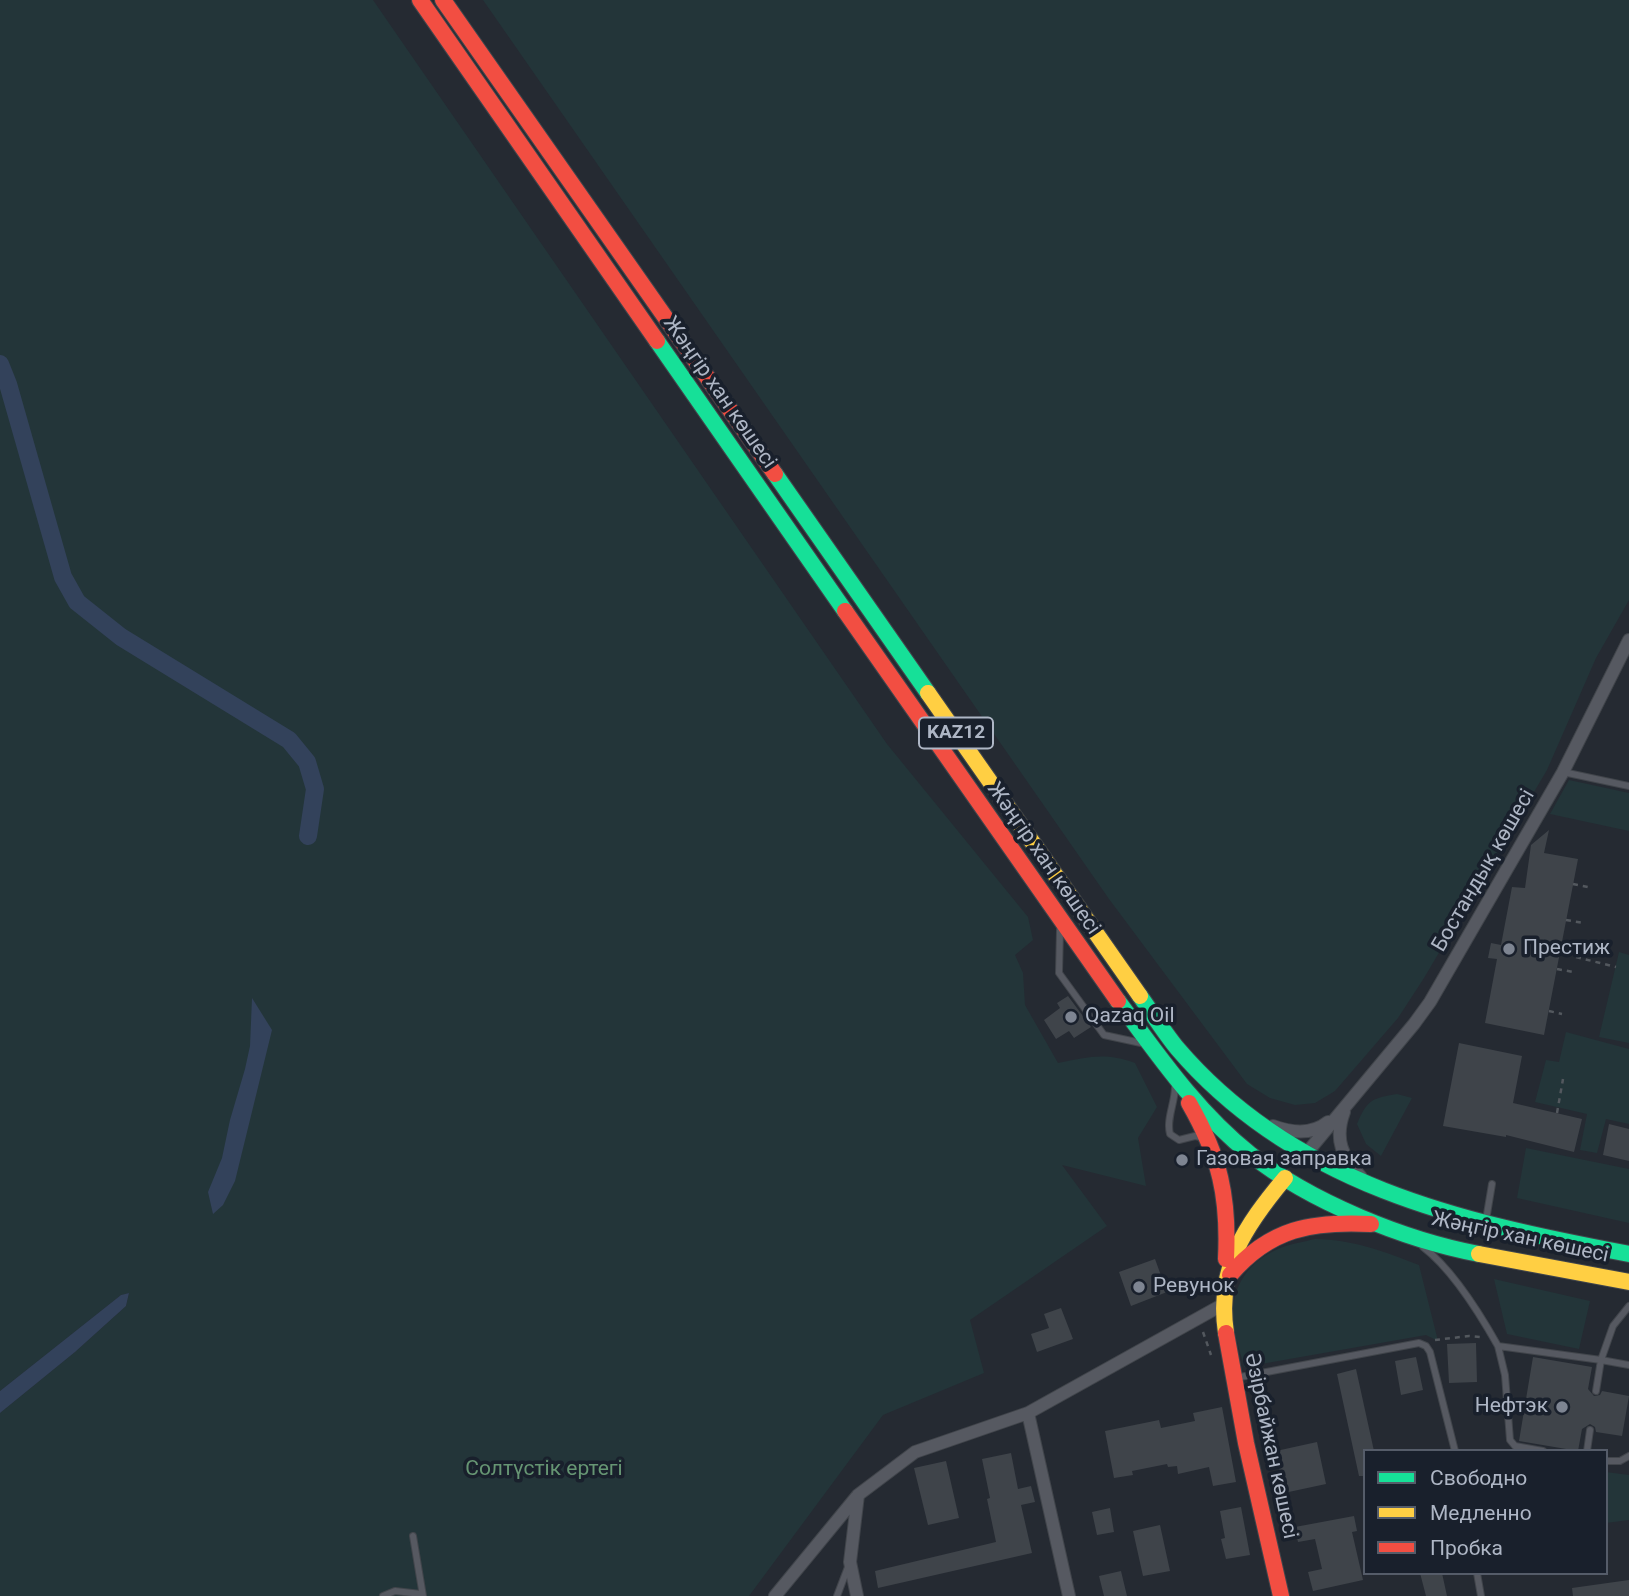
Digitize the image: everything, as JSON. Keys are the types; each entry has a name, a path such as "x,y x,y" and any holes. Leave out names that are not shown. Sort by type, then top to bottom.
{"main road":[{"name":"Жәңгір хан көшесі","path":"420,0 1060,922 1172,1075 1206,1113 1250,1154 1285,1178 1346,1211 1449,1248 1629,1282"},
{"name":"Жәңгір хан көшесі","path":"443,0 1176,1047 1212,1086 1243,1113 1305,1154 1361,1184 1393,1197 1486,1225 1629,1254"},
{"path":"1172,1075 1203,1127 1226,1188 1228,1223 1224,1283"},
{"path":"1224,1283 1240,1237 1305,1154"},
{"path":"1224,1283 1247,1256 1280,1234 1298,1228 1338,1223 1393,1228"},
{"path":"1577,1273 1582,1245"},
{"name":"Әзірбайжан көшесі","path":"1224,1283 1222,1305 1233,1378 1281,1596"}],"street":[{"name":"Бостандық көшесі","path":"1347,1105 1430,1002 1563,772 1629,640"},
{"path":"1243,1113 1284,1130 1305,1133 1323,1126 1347,1105"},
{"path":"1305,1154 1347,1105"},
{"path":"1347,1105 1340,1123 1339,1144 1347,1162 1363,1179 1393,1197"},
{"path":"775,1596 858,1495 915,1452 1028,1413 1222,1305"},
{"path":"1028,1413 1069,1596"},
{"path":"858,1495 850,1562 858,1596"}],"lane":[{"path":"1563,772 1629,786"},
{"path":"1060,922 1059,973 1104,1035 1152,1046"},
{"path":"1172,1075 1175,1098 1168,1126 1170,1134 1179,1140 1195,1136 1205,1138 1213,1148"},
{"path":"1486,1225 1492,1184"},
{"path":"1393,1228 1427,1250 1484,1321 1496,1342 1505,1375 1510,1440 1514,1446 1531,1449"},
{"path":"1596,1391 1601,1360 1613,1326 1629,1306"},
{"path":"1496,1342 1629,1365"},
{"path":"1233,1378 1419,1343 1426,1346 1430,1352 1454,1449"},
{"path":"1587,1449 1590,1430"},
{"path":"1608,1461 1620,1461 1629,1456"},
{"path":"383,1596 395,1591 422,1595 413,1536"},
{"path":"837,1596 850,1562"},
{"path":"1477,1575 1480,1596"}],"path":[{"path":"1573,884 1592,888"},
{"path":"1566,920 1584,923"},
{"path":"1576,957 1616,967"},
{"path":"1557,969 1573,972"},
{"path":"1549,1011 1562,1014"},
{"path":"1557,1113 1563,1079"},
{"path":"1419,1343 1469,1336 1496,1342"}],"green space":[{"name":"Солтүстік ертегі","path":"0,0 373,0 887,744 1028,917 1033,940 1015,955 1023,973 1025,1005 1058,1063 1088,1057 1105,1057 1135,1063 1157,1107 1138,1138 1146,1186 1062,1165 1107,1226 970,1320 984,1373 883,1415 749,1596 0,1596 0,1413 126,1306 129,1293 121,1295 0,1391"},
{"path":"483,0 1629,0 1629,600 1596,658 1547,770 1424,978 1398,1018 1335,1091 1315,1103 1295,1105 1270,1098 1247,1084 1109,899"},
{"path":"1569,780 1629,793 1629,831 1550,814"},
{"path":"1619,952 1629,955 1629,1043 1599,1037"},
{"path":"1566,1032 1629,1049 1629,1124 1606,1119 1597,1153 1580,1150 1587,1114 1535,1102 1546,1060 1559,1062"},
{"path":"1397,1094 1412,1098 1381,1156 1366,1144 1357,1124 1371,1101"},
{"path":"1526,1148 1629,1169 1629,1223 1517,1198"},
{"path":"1315,1239 1356,1244 1419,1265 1438,1341 1426,1335 1244,1367 1236,1336 1233,1307 1244,1276 1258,1260 1268,1254"},
{"path":"1494,1279 1590,1301 1579,1349 1507,1334"},
{"path":"1608,1472 1629,1475 1629,1520 1608,1523"}],"water":[{"path":"252,998 272,1030 235,1181 223,1205 213,1214 208,1192 222,1158 245,1069 250,1046"},
{"path":"129,1293 126,1306 0,1413 0,1391 121,1295"}],"building":[{"path":"1549,830 1544,853 1578,859 1544,1035 1485,1023 1497,959 1488,958 1491,943 1501,945 1512,887 1525,888 1531,845"},
{"path":"1068,996 1091,1027 1074,1038 1069,1031 1056,1039 1044,1020 1060,1008 1057,1003"},
{"path":"1459,1043 1522,1056 1513,1103 1582,1119 1574,1152 1506,1135 1443,1126"},
{"path":"1609,1124 1629,1129 1629,1161 1603,1155"},
{"path":"1155,1259 1167,1292 1131,1306 1119,1272"},
{"path":"1061,1308 1073,1339 1037,1352 1031,1334 1049,1328 1044,1314"},
{"path":"1476,1343 1477,1382 1449,1383 1447,1344"},
{"path":"1416,1357 1423,1390 1401,1395 1395,1361"},
{"path":"1533,1357 1592,1367 1588,1389 1594,1396 1600,1395 1602,1391 1629,1396 1622,1436 1596,1432 1595,1427 1590,1424 1582,1429 1578,1449 1519,1441"},
{"path":"1356,1369 1374,1449 1363,1449 1363,1476 1359,1476 1337,1374"},
{"path":"1222,1407 1236,1482 1213,1486 1209,1467 1178,1474 1177,1466 1168,1467 1167,1464 1132,1471 1133,1475 1114,1478 1105,1431 1159,1420 1161,1428 1195,1421 1193,1413"},
{"path":"1317,1442 1326,1484 1284,1493 1276,1451"},
{"path":"1011,1453 1018,1489 1031,1486 1035,1502 1021,1505 1032,1553 878,1588 875,1571 996,1542 982,1459"},
{"path":"946,1461 959,1518 928,1525 914,1468"},
{"path":"1241,1507 1250,1555 1226,1559 1221,1539 1225,1538 1220,1511"},
{"path":"1110,1508 1114,1532 1097,1535 1092,1512"},
{"path":"1354,1516 1357,1531 1352,1532 1363,1580 1313,1591 1308,1572 1322,1569 1315,1539 1298,1542 1295,1527"},
{"path":"1160,1525 1170,1571 1143,1576 1133,1531"},
{"path":"1121,1571 1127,1596 1104,1596 1099,1576"},
{"path":"1421,1575 1442,1575 1447,1596 1426,1596"},
{"path":"1629,1580 1629,1596 1573,1596 1572,1588"}],"waterway":[{"path":"0,364 63,577 77,602 121,637 289,740 307,762 315,789 308,836"}],"traffic: fast":[{"path":"657,341 845,611"},
{"path":"775,474 928,693"},
{"path":"1140,996 1177,1048 1223,1095 1273,1133 1327,1165 1384,1190 1443,1211 1504,1228 1629,1254"},
{"path":"1118,1001 1195,1101 1231,1138 1274,1172 1359,1217 1420,1239 1479,1254"}],"traffic: slow":[{"path":"928,693 1140,996"},
{"path":"1226,1333 1225,1288 1237,1249 1258,1213 1285,1178"},
{"path":"1479,1254 1629,1282"}],"traffic: jam":[{"path":"420,0 657,341"},
{"path":"443,0 775,474"},
{"path":"845,611 1118,1001"},
{"path":"1189,1103 1208,1141 1220,1178 1226,1216 1226,1259"},
{"path":"1230,1275 1261,1247 1293,1231 1330,1224 1371,1224"},
{"path":"1226,1333 1246,1443 1281,1596"}],"place":[{"name":"Престиж","path":"1509,949"},
{"name":"Qazaq Oil","path":"1071,1017"},
{"name":"Газовая заправка","path":"1182,1160"},
{"name":"Ревунок","path":"1139,1287"},
{"name":"Нефтэк","path":"1562,1407"}]}
